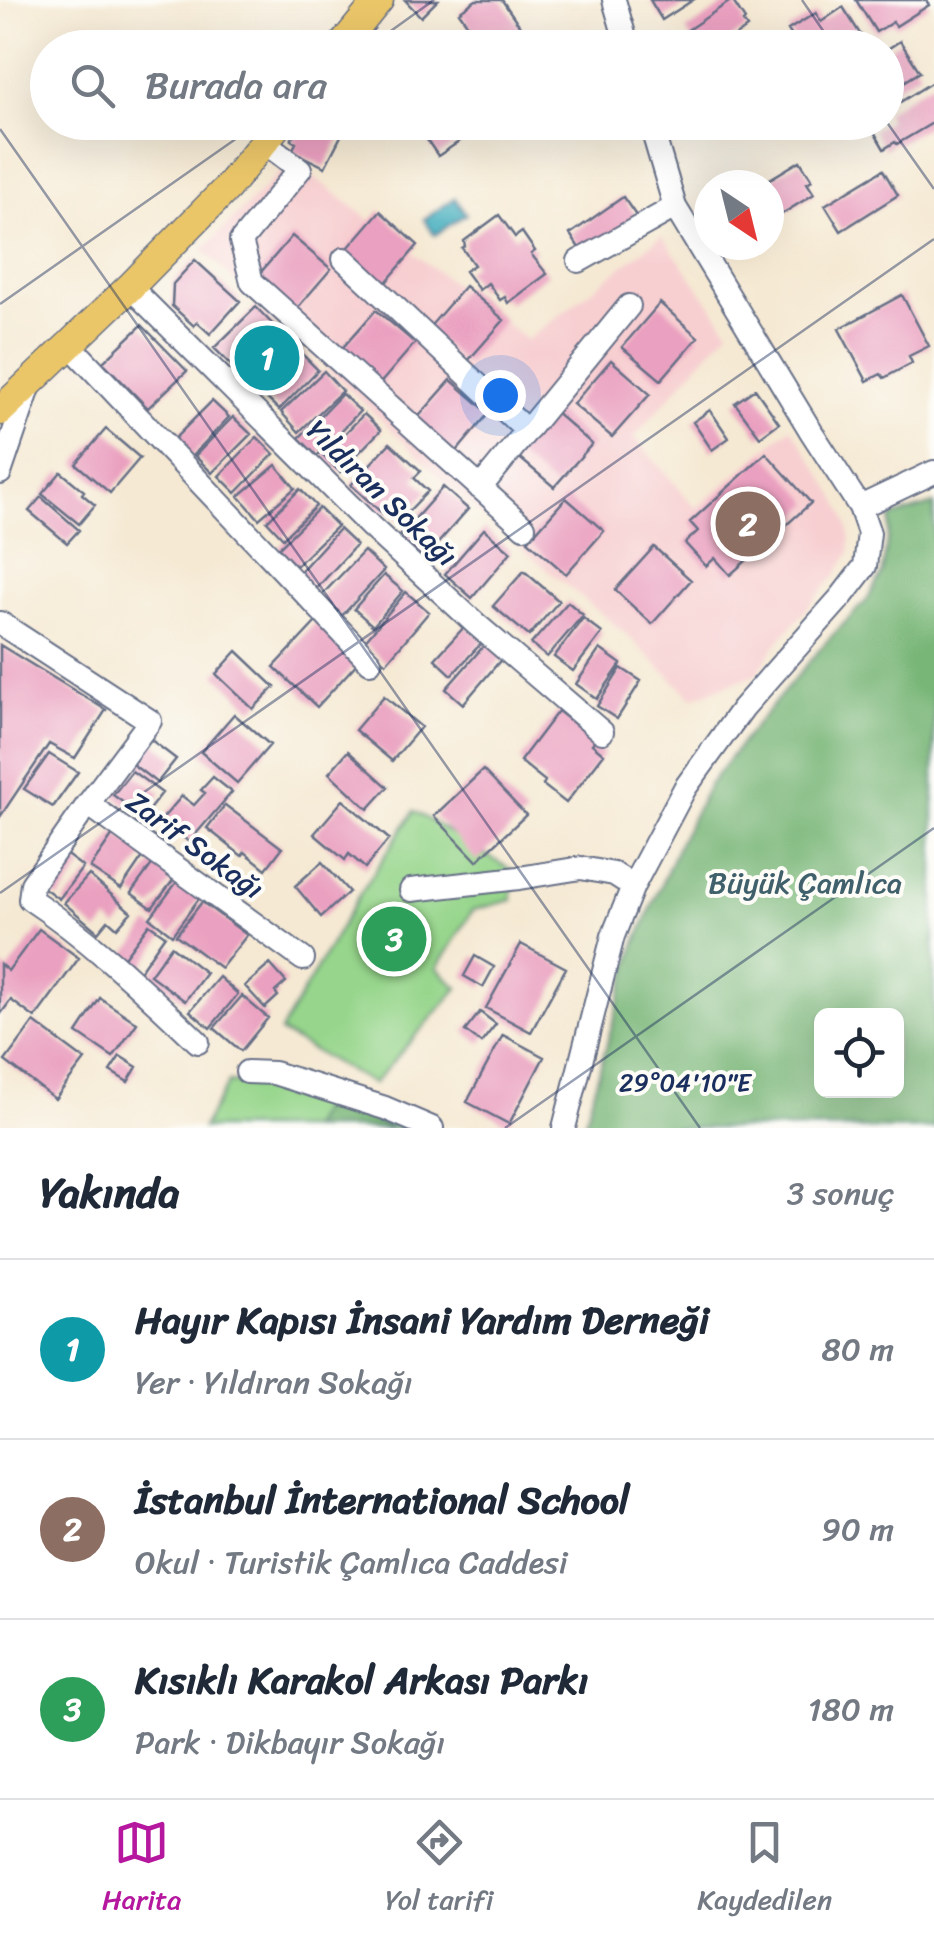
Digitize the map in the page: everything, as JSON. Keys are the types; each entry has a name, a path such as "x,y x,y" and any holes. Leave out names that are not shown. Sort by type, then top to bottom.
{"main road":[{"path":"355,30 379,0"},
{"path":"0,411 130,288 227,188 266,140"}],"street":[{"path":"614,0 623,30"},
{"path":"278,140 300,170 241,242 252,282 524,527"},
{"path":"564,1128 613,936 633,886 685,788 731,724 865,566 869,533 860,507 675,207 655,140"},
{"path":"579,261 675,207"},
{"path":"344,258 527,432"},
{"name":"Yıldıran Sokağı","path":"130,288 370,527 602,732"},
{"path":"480,488 629,306"},
{"path":"69,344 370,662"},
{"path":"0,472 31,382"},
{"path":"860,507 934,472"},
{"name":"Zarif Sokağı","path":"0,624 150,721 88,804 303,959"},
{"path":"88,804 32,884 30,899 127,975 198,1042"},
{"path":"411,890 581,868 614,874 633,886"},
{"path":"246,1072 274,1073 385,1108 432,1128"}],"shaded area":[{"path":"292,160 527,340 662,236 729,330 634,437 696,508 791,427 834,494 850,535 850,552 837,573 756,674 692,698 625,633 477,512 203,250"}],"green space":[{"name":"Büyük Çamlıca","path":"934,504 934,1128 583,1128 635,945 709,785 826,642 867,600 882,573 891,517"},
{"path":"414,811 511,870 512,900 473,910 437,968 458,988 373,1084 280,1032 358,897"},
{"path":"229,1082 287,1087 319,1095 406,1128 202,1128"},
{"path":"323,1105 343,1108 393,1128 310,1128"}],"water":[{"path":"455,198 466,214 435,235 424,219"}],"building":[{"path":"405,0 438,0 421,17"},
{"path":"476,0 502,0 523,30 472,30 459,12"},
{"path":"650,0 693,0 662,20"},
{"path":"732,0 747,28 744,30 687,30"},
{"path":"856,0 926,0 929,5 896,26 893,22 875,30"},
{"path":"843,7 858,30 788,30 816,13 821,22"},
{"path":"904,47 920,72 904,82"},
{"path":"934,81 934,122 904,140 904,100"},
{"path":"291,140 339,140 325,167 292,151 296,143"},
{"path":"427,140 462,140 438,156"},
{"path":"879,140 904,140 895,142 884,149"},
{"path":"800,161 812,180 807,183 814,194 784,213 784,171"},
{"path":"883,170 898,195 841,231 825,205"},
{"path":"623,197 637,217 583,254 570,234"},
{"path":"380,211 418,245 381,288 342,255"},
{"path":"499,215 515,237 522,232 535,251 531,254 547,274 508,303 505,297 500,300 488,283 479,290 465,271 474,265 462,248 464,241"},
{"path":"292,236 331,269 293,313 255,279"},
{"path":"195,260 240,301 210,334 197,322 194,326 172,306 173,284"},
{"path":"465,286 504,320 466,363 427,330"},
{"path":"902,295 929,346 909,356 912,363 884,378 881,374 867,381 839,329"},
{"path":"660,303 698,337 661,380 622,347"},
{"path":"256,307 276,328 235,369 214,348"},
{"path":"376,310 415,343 377,387 338,353"},
{"path":"142,325 187,371 148,408 103,362"},
{"path":"276,331 293,348 257,385 240,368"},
{"path":"300,352 318,370 279,410 260,392"},
{"path":"611,360 650,394 612,437 573,404"},
{"path":"324,371 342,391 299,432 281,412"},
{"path":"451,380 489,413 452,457 413,423"},
{"path":"755,389 779,423 760,437 735,403"},
{"path":"342,394 360,411 317,456 299,438"},
{"path":"212,401 229,417 191,457 174,439"},
{"path":"553,410 592,444 554,487 515,454"},
{"path":"710,410 729,438 712,450 693,422"},
{"path":"364,414 381,430 340,472 323,456"},
{"path":"233,417 251,434 212,473 195,456"},
{"path":"106,429 140,458 110,493 76,464"},
{"path":"257,437 274,454 236,493 219,476"},
{"path":"390,443 421,471 414,478 428,491 400,520 388,509 383,514 351,485"},
{"path":"766,453 811,503 730,575 715,558 706,566 685,543 698,531 690,522"},
{"path":"276,465 295,488 259,519 239,496"},
{"path":"61,472 95,505 79,524 42,494"},
{"path":"443,487 468,509 424,559 399,537"},
{"path":"300,489 316,506 283,538 267,521"},
{"path":"41,497 79,530 67,543 29,511"},
{"path":"566,498 604,531 566,574 528,541"},
{"path":"319,508 337,526 296,566 278,548"},
{"path":"339,529 356,545 316,589 298,574"},
{"path":"484,529 511,552 472,598 445,574"},
{"path":"654,547 691,580 652,624 615,590"},
{"path":"364,551 384,570 339,619 318,599"},
{"path":"524,571 559,601 529,636 493,606"},
{"path":"384,575 403,591 373,626 354,609"},
{"path":"406,592 429,612 386,663 363,643"},
{"path":"568,602 583,615 547,657 531,644"},
{"path":"583,618 602,633 573,671 554,657"},
{"path":"316,622 359,661 317,707 274,667"},
{"path":"466,625 484,640 452,675 435,659"},
{"path":"488,641 504,656 463,704 446,689"},
{"path":"0,645 106,710 75,758 49,744 0,817"},
{"path":"600,649 621,664 597,699 576,684"},
{"path":"237,651 275,687 253,709 216,674"},
{"path":"621,668 641,681 617,719 597,706"},
{"path":"384,696 421,727 392,761 355,730"},
{"path":"558,711 595,740 592,744 604,754 566,803 520,761"},
{"path":"234,714 270,745 237,783 201,752"},
{"path":"146,736 176,759 157,783 127,760"},
{"path":"348,751 388,787 368,809 329,773"},
{"path":"49,754 78,772 53,807 24,789"},
{"path":"483,770 526,815 477,861 434,816"},
{"path":"132,771 162,793 143,817 113,795"},
{"path":"213,777 232,792 189,842 162,819 182,796 194,805"},
{"path":"343,800 389,839 365,868 349,854 345,860 314,834"},
{"path":"225,805 282,848 266,869 245,852 242,856 207,828"},
{"path":"115,832 145,854 121,889 90,868"},
{"path":"60,850 83,867 59,899 36,882"},
{"path":"156,859 177,875 152,908 131,893"},
{"path":"322,862 349,892 321,917 295,886"},
{"path":"89,875 131,912 117,928 108,920 98,932 64,903"},
{"path":"179,879 201,896 172,935 150,918"},
{"path":"202,902 247,935 221,968 176,935"},
{"path":"149,924 165,935 139,972 122,960"},
{"path":"39,929 79,958 35,1018 11,1000 0,1015 0,964 8,971"},
{"path":"521,944 566,968 531,1032 486,1008"},
{"path":"171,946 206,973 185,1001 150,975"},
{"path":"475,956 494,967 483,987 464,976"},
{"path":"270,964 286,982 265,1008 245,986"},
{"path":"219,977 238,994 210,1028 190,1011"},
{"path":"242,996 268,1018 241,1051 214,1028"},
{"path":"100,998 137,1023 113,1057 77,1033"},
{"path":"480,1012 496,1024 481,1043 465,1031"},
{"path":"34,1022 85,1060 55,1099 5,1061"},
{"path":"503,1035 544,1057 509,1124 467,1102"},
{"path":"120,1056 137,1067 128,1082 110,1071"}],"place":[{"name":"Hayır Kapısı İnsani Yardım Derneği","path":"267,358"},
{"name":"İstanbul İnternational School","path":"748,524"},
{"name":"Kısıklı Karakol Arkası Parkı","path":"394,939"}]}
